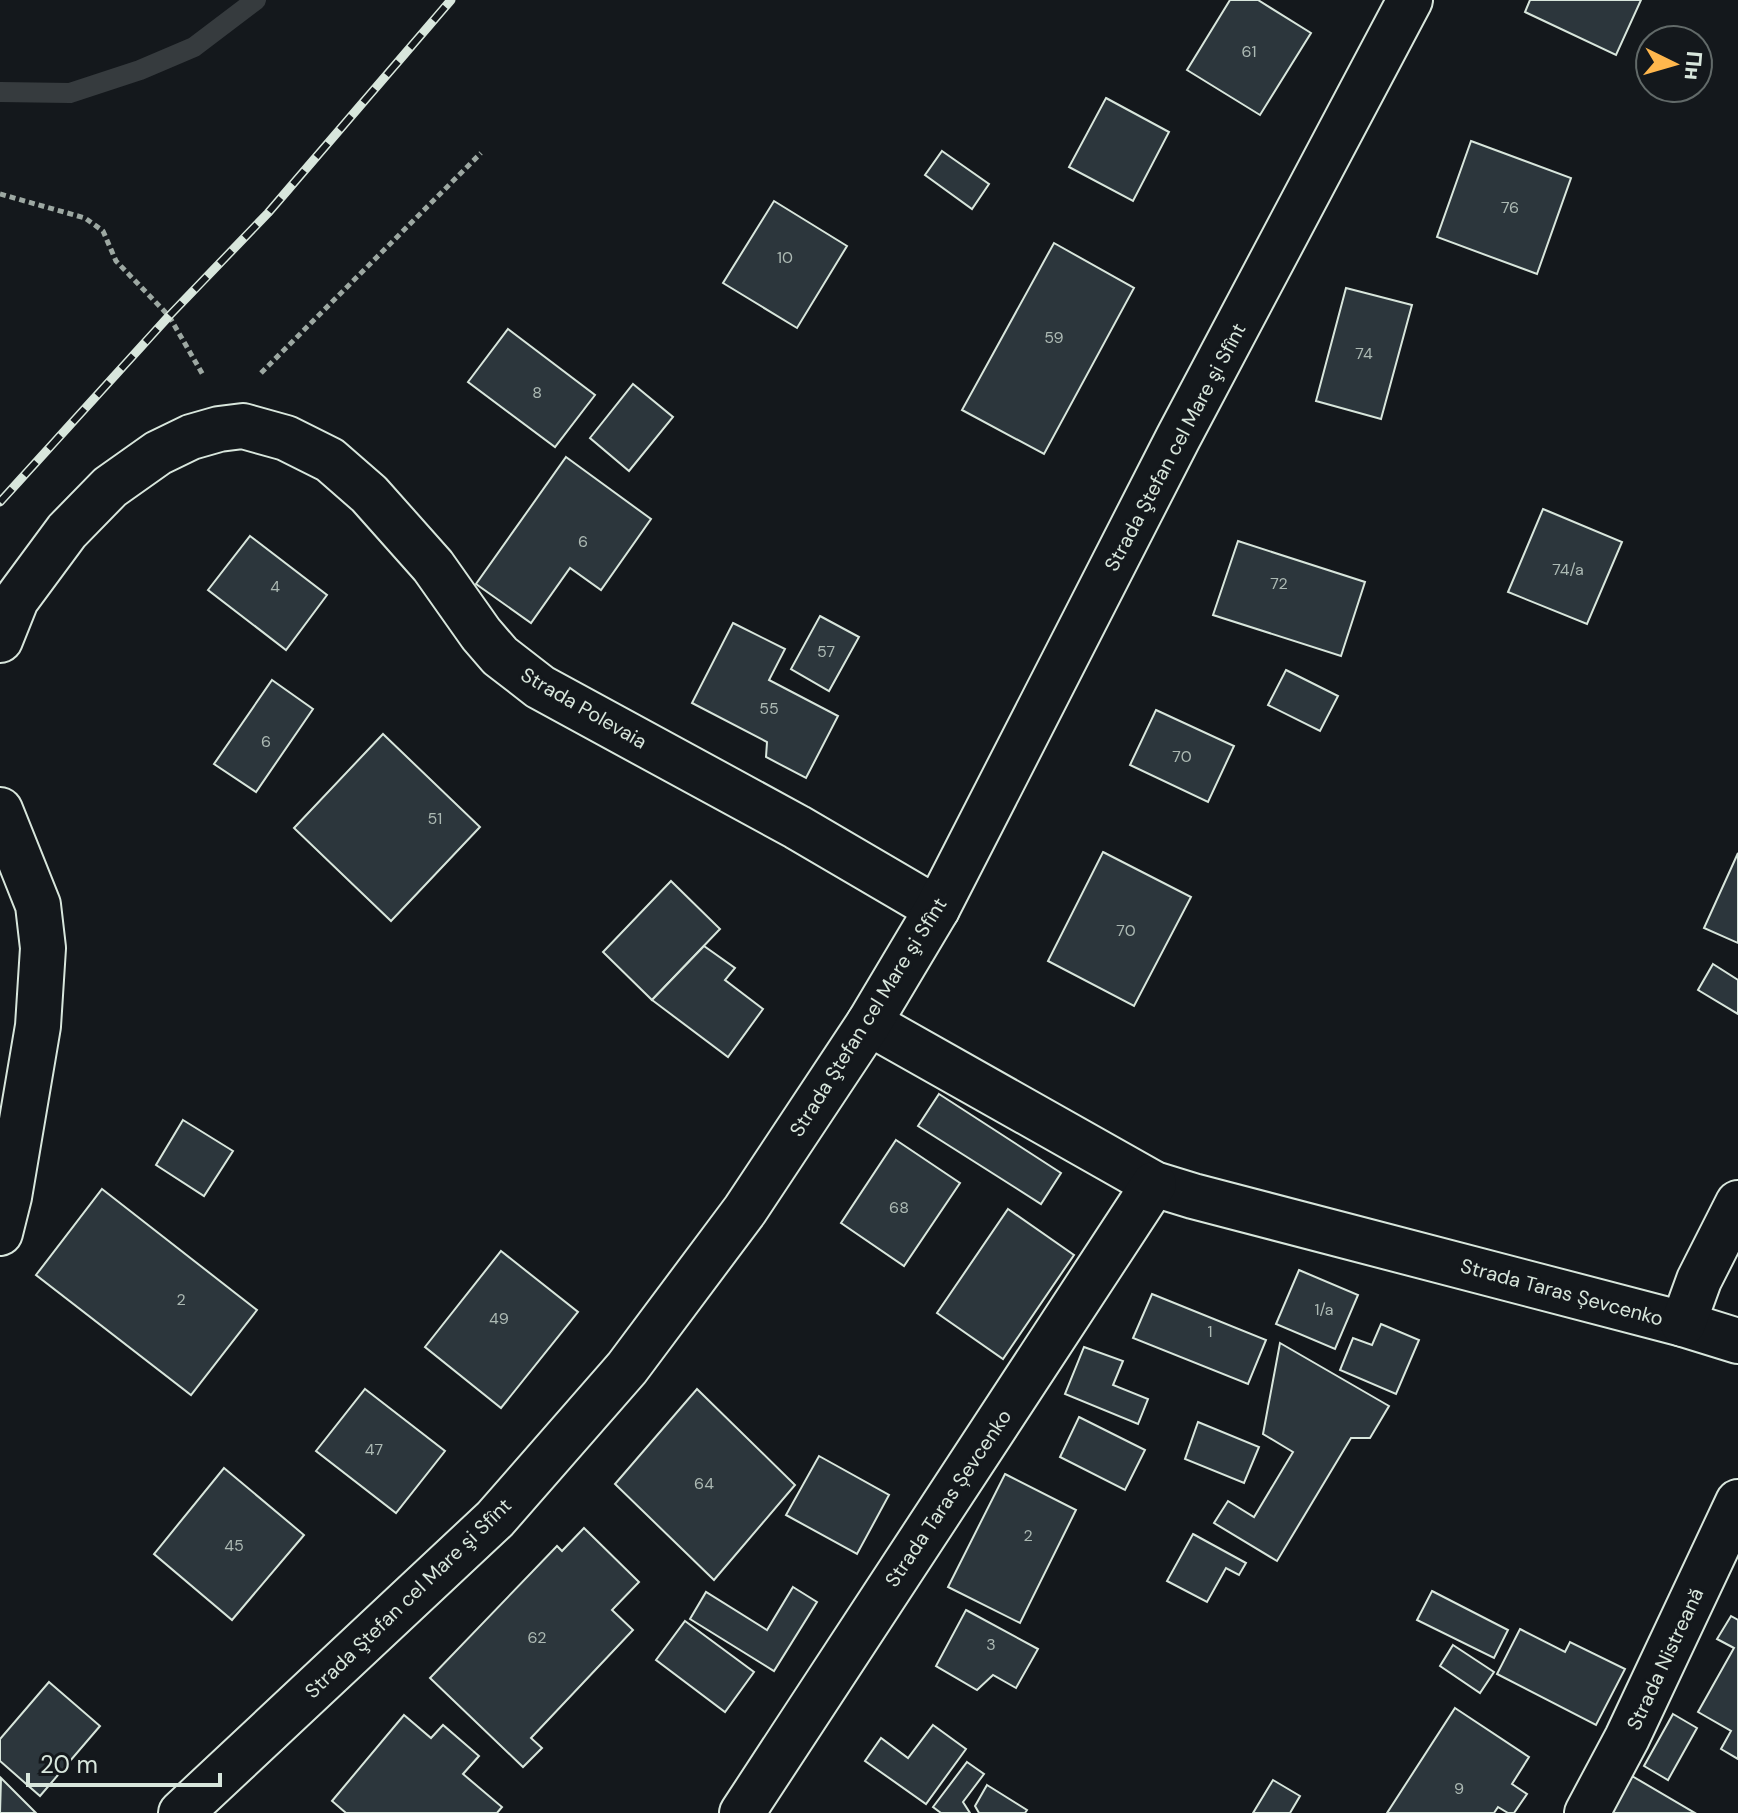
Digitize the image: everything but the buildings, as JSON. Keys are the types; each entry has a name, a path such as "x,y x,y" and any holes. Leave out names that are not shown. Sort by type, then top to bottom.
{"street":[{"name":"Strada Ştefan cel Mare şi Sfînt","path":"181,1813 495,1519 627,1368 745,1210 869,1023 937,909 1178,438 1410,0"},
{"name":"Strada Polevaia","path":"243,426 309,448 330,460 369,494 433,566 500,656 540,687 797,827 937,909"},
{"path":"0,640 16,600 67,531 110,487 158,453 191,437 243,426"},
{"path":"0,810 38,905 43,948 38,1026 0,1233"},
{"name":"Strada Taras Șevcenko","path":"869,1023 1154,1184 1738,1341"},
{"name":"Strada Taras Șevcenko","path":"742,1813 1154,1184"},
{"path":"1683,1324 1699,1280 1738,1203"},
{"name":"Strada Nistreană","path":"1587,1813 1627,1738 1738,1502"}],"path":[{"path":"243,426 246,406 262,370 481,153"},
{"path":"0,194 85,218 103,231 116,261 169,316 204,377 243,426"}],"waterway":[{"path":"0,92 70,93 140,70 194,47 256,0"}],"railway":[{"path":"0,502 169,316 268,213 451,0"}]}
